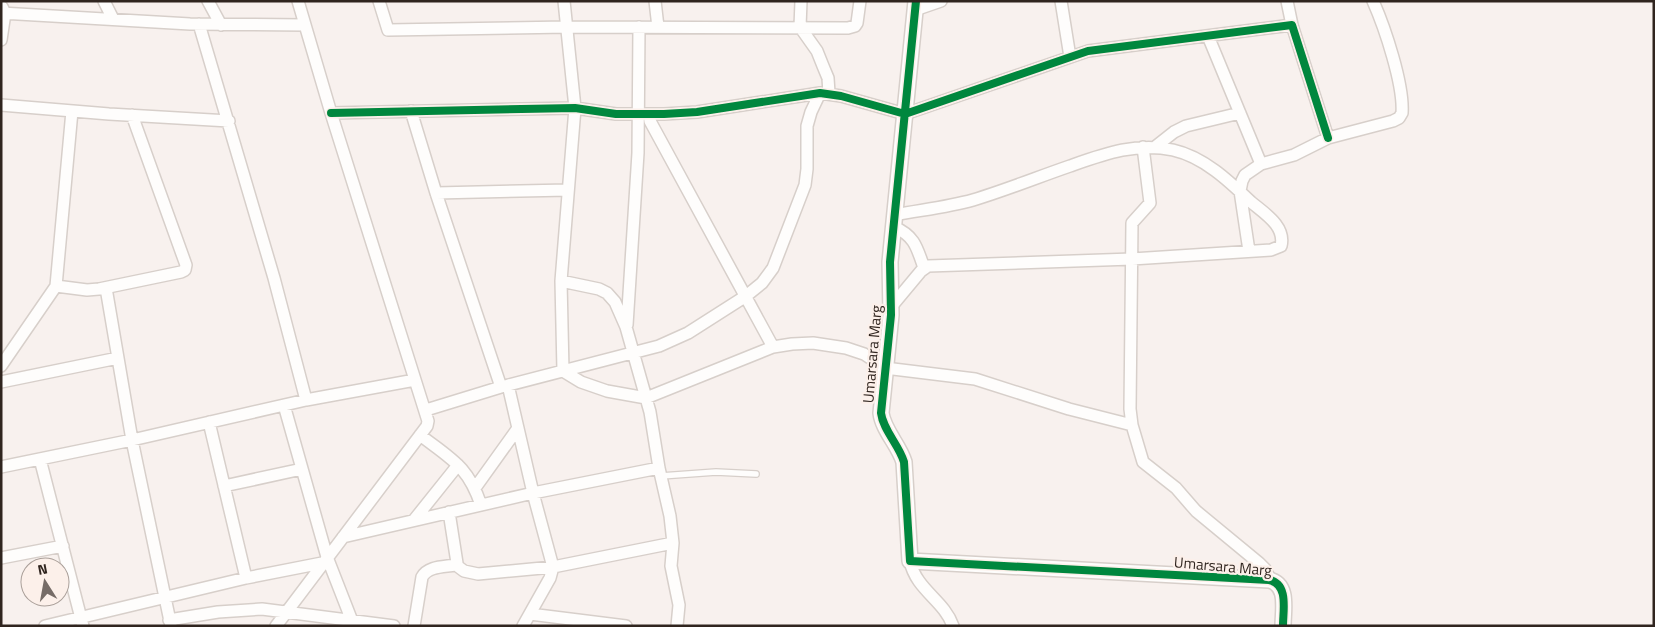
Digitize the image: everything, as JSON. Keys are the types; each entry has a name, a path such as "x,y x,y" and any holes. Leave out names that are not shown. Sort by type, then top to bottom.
{"street":[{"path":"104,1 113,19"},
{"path":"208,1 221,25"},
{"path":"276,626 427,426 428,421 331,113 298,1"},
{"path":"379,1 388,30 567,27 848,28 855,26 857,23 860,1"},
{"path":"563,371 561,280 575,108 564,1"},
{"path":"655,1 658,27"},
{"path":"426,410 504,386 659,346 688,333 746,296 762,283 773,268 805,185 808,169 807,126 811,112 825,93 828,78 817,51 800,27 801,1"},
{"path":"916,6 941,1"},
{"path":"1061,1 1070,57"},
{"path":"1287,1 1292,25 1328,138"},
{"path":"1249,251 1240,191 1245,175 1261,164 1294,155 1328,138 1393,121 1402,114 1401,90 1385,31 1373,1"},
{"name":"Umarsara Marg","path":"916,6 890,273 891,306 882,418 902,453 904,462 910,561 1271,581 1278,584 1283,592 1283,626"},
{"path":"1,40 2,10 199,24 305,25"},
{"path":"199,24 274,278 306,400"},
{"path":"331,113 575,108 616,114 698,112 825,93 906,114 1088,51 1292,25"},
{"path":"626,327 644,114 639,27"},
{"path":"1208,36 1261,164"},
{"path":"1,105 229,121"},
{"path":"1,366 56,286 72,111"},
{"path":"411,112 436,194 518,428 553,567 550,578 523,626"},
{"path":"1156,147 1174,132 1186,126 1240,113"},
{"path":"644,114 652,124 773,347"},
{"path":"56,286 87,290 106,288 181,272 186,267 132,115"},
{"path":"1143,147 1150,203 1132,223 1129,379 1132,425 1143,462 1176,488 1196,511 1259,563 1268,573 1271,581"},
{"path":"891,306 924,268 1132,259 1249,251 1281,246 1282,234 1277,226 1240,191 1209,166 1175,150 1143,147 1110,152 973,200 895,221 917,246 924,268"},
{"path":"436,194 568,190"},
{"path":"561,280 599,289 607,293 615,302 626,327 650,412 660,472 670,516 673,543 671,566 679,605 677,626"},
{"path":"106,288 132,440 170,623 242,610 262,609 394,626"},
{"path":"563,371 581,382 607,392 646,398 773,347 813,343 846,348 864,354 885,368 975,379 1069,409 1132,425"},
{"path":"1,382 118,358"},
{"path":"1,467 132,440 306,400 415,380"},
{"path":"284,405 324,560 352,621"},
{"path":"210,422 246,578"},
{"path":"475,488 518,428"},
{"path":"420,435 466,473 475,488 481,505"},
{"path":"40,459 82,622"},
{"path":"414,520 458,465"},
{"path":"224,486 302,469"},
{"path":"342,537 533,493 660,472"},
{"path":"449,512 456,565 464,571 478,574 553,567 673,543"},
{"path":"1,558 63,546"},
{"path":"45,626 82,622 164,598 324,560"},
{"path":"910,561 914,576 948,615 953,626"},
{"path":"414,626 424,573 431,569 456,565"},
{"path":"530,614 626,626"}],"lane":[{"path":"660,472 756,474"}],"cycle path":[{"path":"916,1 890,262 891,315 881,413 882,419 904,462 910,561 1269,580 1275,582 1280,587 1284,598 1283,626"},
{"path":"331,113 575,108 616,114 664,114 697,112 820,93 841,96 905,114 1088,51 1292,25 1328,138"}]}
